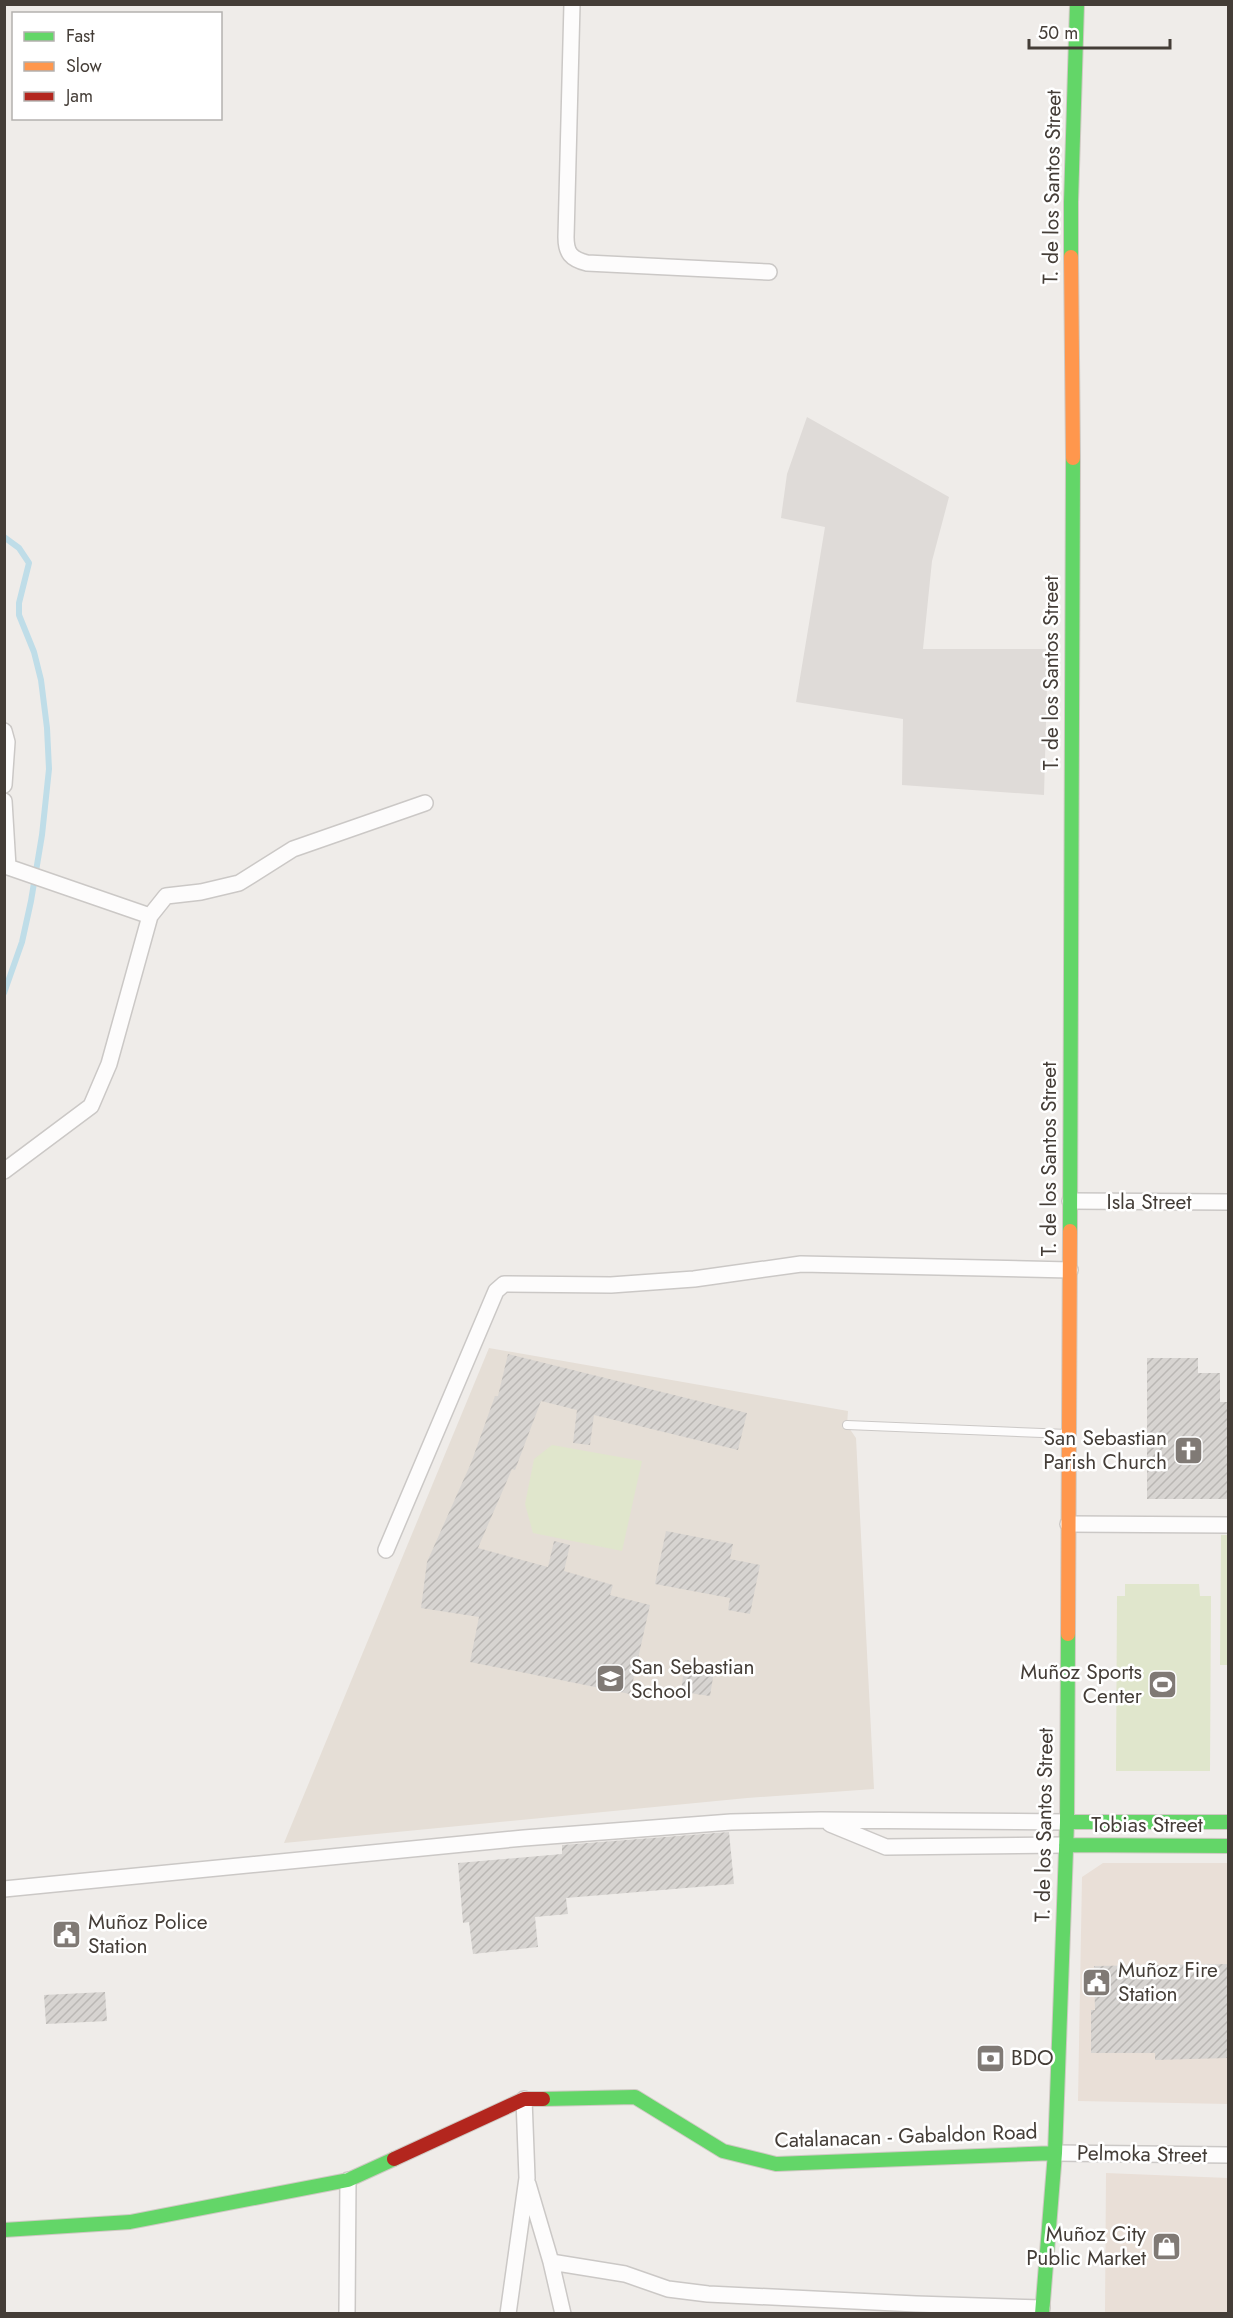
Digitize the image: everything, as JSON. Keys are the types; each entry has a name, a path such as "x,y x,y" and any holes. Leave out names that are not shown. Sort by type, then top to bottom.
{"main road":[{"name":"T. de los Santos Street","path":"1042,2310 1054,2153 1067,1822 1073,467 1071,202 1077,4"},
{"name":"Tobias Street","path":"1067,1822 1228,1822"},
{"name":"Tobias Street","path":"1066,1845 1228,1846"},
{"name":"Catalanacan - Gabaldon Road","path":"4,2230 130,2222 348,2180 524,2099 635,2097 723,2151 776,2163 1054,2153"}],"street":[{"path":"572,4 566,237 568,253 576,261 587,263 769,272"},
{"path":"4,731 7,742 4,785"},
{"path":"4,801 8,867 150,916"},
{"path":"4,1171 91,1106 109,1064 150,916 166,896 201,892 239,883 293,849 425,803"},
{"name":"Isla Street","path":"1070,1201 1228,1202"},
{"path":"386,1550 496,1291 504,1284 623,1284 694,1279 801,1264 1070,1270"},
{"path":"1068,1524 1228,1525"},
{"path":"4,1889 524,1838 731,1822 821,1820 1067,1822"},
{"path":"821,1820 885,1848 1066,1845"},
{"path":"508,2313 527,2178 524,2099"},
{"name":"Pelmoka Street","path":"1054,2153 1228,2155"},
{"path":"527,2178 563,2313"},
{"path":"347,2313 348,2180"},
{"path":"551,2262 625,2274 668,2289 708,2294 1042,2310"}],"lane":[{"path":"847,1425 1070,1434"}],"shaded area":[{"path":"807,417 949,497 932,561 923,649 1048,649 1044,795 902,785 903,719 796,702 825,527 781,518 787,474"},
{"name":"San Sebastian School","path":"489,1348 848,1411 847,1425 856,1438 874,1789 747,1798 284,1843"},
{"path":"1103,1863 1228,1863 1228,2104 1078,2101 1082,1877"},
{"name":"Muñoz City Public Market","path":"1106,2173 1228,2178 1228,2313 1105,2313"}],"green space":[{"path":"552,1445 642,1461 622,1551 533,1533 525,1504 534,1459"},
{"path":"1221,1535 1228,1535 1228,1665 1220,1665"},
{"name":"Muñoz Sports Center","path":"1125,1584 1199,1584 1200,1596 1211,1596 1210,1771 1116,1771 1117,1596 1125,1596"}],"building":[{"path":"508,1354 747,1413 738,1450 594,1415 590,1445 573,1443 577,1410 541,1401 515,1470 512,1469 478,1548 548,1567 554,1541 570,1545 564,1571 613,1585 610,1595 650,1605 630,1694 470,1662 479,1617 421,1608 427,1562 471,1463 495,1396 498,1396"},
{"name":"San Sebastian Parish Church","path":"1147,1358 1198,1358 1198,1373 1220,1373 1220,1402 1228,1402 1228,1499 1147,1499"},
{"path":"666,1531 733,1544 730,1559 760,1565 750,1614 728,1610 730,1598 655,1584"},
{"path":"685,1660 715,1665 710,1696 681,1692"},
{"path":"729,1832 734,1884 566,1898 568,1914 535,1917 538,1947 473,1954 469,1922 463,1923 458,1863 562,1854 562,1845"},
{"path":"1228,1964 1228,2058 1155,2060 1155,2053 1091,2053 1091,2010 1095,2010 1094,1966"},
{"path":"105,1992 107,2021 46,2024 44,1995"}],"waterway":[{"path":"4,537 19,548 29,563 19,603 19,615 34,652 41,680 49,769 42,835 31,901 22,942 4,993"}],"traffic: fast":[{"path":"1071,257 1077,4"},
{"path":"1070,1231 1073,458"},
{"path":"1042,2314 1055,2153 1067,1822 1068,1634"},
{"path":"1067,1822 1228,1822"},
{"path":"1066,1845 1228,1846"},
{"path":"543,2099 635,2097 723,2151 776,2164 1055,2153"},
{"path":"4,2230 130,2222 348,2180 394,2159"}],"traffic: slow":[{"path":"1071,257 1073,458"},
{"path":"1068,1634 1070,1231"}],"traffic: jam":[{"path":"394,2159 524,2099 543,2099"}],"place":[{"name":"San Sebastian Parish Church","path":"1188,1450"},
{"name":"San Sebastian School","path":"610,1679"},
{"name":"Muñoz Sports Center","path":"1163,1684"},
{"name":"Muñoz Police Station","path":"67,1934"},
{"name":"Muñoz Fire Station","path":"1097,1982"},
{"name":"BDO","path":"990,2058"},
{"name":"Muñoz City Public Market","path":"1167,2246"}]}
